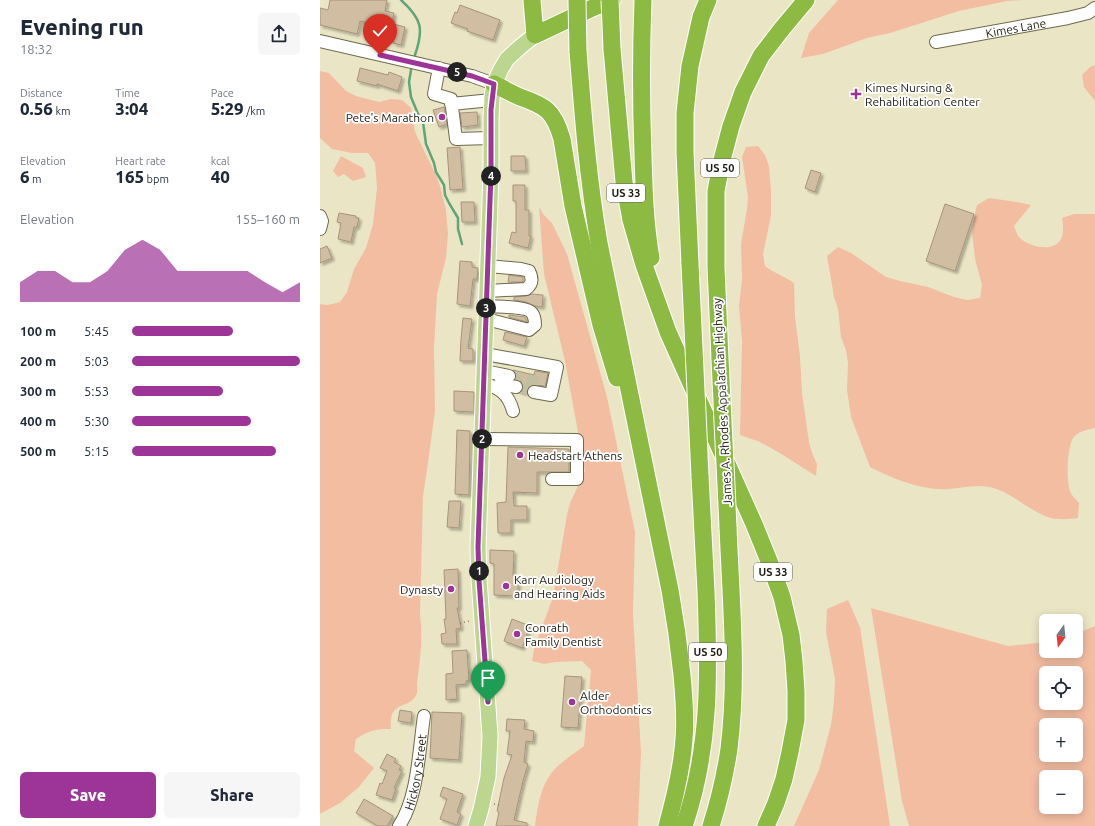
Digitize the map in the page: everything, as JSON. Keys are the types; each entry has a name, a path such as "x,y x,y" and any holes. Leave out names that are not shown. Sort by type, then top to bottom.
{"highway":[{"path":"532,0 535,35 611,0"},
{"name":"US 33","path":"577,0 578,51 592,206 654,509 676,626 685,703 684,738 680,772 667,826"},
{"name":"US 33","path":"611,0 612,49 624,182 631,220 644,266 668,332 769,560 782,597 791,635 796,691 796,720 784,779 766,826"},
{"path":"642,0 642,133 645,201 652,261 668,332"},
{"name":"James A. Rhodes Appalachian Highway","path":"684,826 698,776 703,745 708,686 708,648 685,152 685,113 690,66 701,17 708,0"},
{"name":"James A. Rhodes Appalachian Highway","path":"711,826 723,782 729,749 734,680 716,267 716,191 731,126 743,92 761,56 806,0"},
{"path":"493,92 518,96 534,101 542,106 551,115 560,132 573,206 601,325 654,509"}],"main road":[{"path":"476,826 488,777 490,736 478,547 493,92 501,69 507,59 535,35"}],"street":[{"name":"Kimes Lane","path":"936,42 1068,18 1088,13 1095,8"},
{"path":"320,41 472,76 493,92"},
{"path":"439,68 434,94 451,100 456,139 491,138"},
{"path":"452,104 493,92"},
{"path":"320,216 322,221 320,229"},
{"path":"487,305 526,289 530,286 532,281 532,276 525,270 488,266"},
{"path":"485,354 557,367 550,385 552,395 534,392"},
{"path":"484,377 506,375 500,384 516,387"},
{"path":"484,377 492,386 506,394 513,411"},
{"path":"482,439 577,440 577,479 552,479"},
{"name":"Hickory Street","path":"399,826 405,815 411,797 424,716"}],"path":[{"path":"460,623 474,621"}],"shaded area":[{"path":"838,0 1024,0 1007,1 959,11 890,33 867,38 823,54 801,58 809,33"},
{"path":"1095,65 1095,101 1084,87 1082,75 1090,67"},
{"path":"320,71 329,73 346,91 356,96 379,102 391,99 402,100 411,108 415,132 440,186 446,210 448,234 446,258 437,294 434,349 435,411 423,496 420,615 421,641 417,692 413,700 400,706 393,713 391,729 373,731 356,739 354,751 374,768 359,787 340,803 320,814 320,304 328,305 340,302 347,292 354,269 366,248 373,224 377,188 375,163 368,153 352,153 332,149 320,138"},
{"path":"758,146 765,155 769,166 771,190 771,216 763,254 765,266 794,283 795,317 800,356 802,393 809,442 817,464 816,476 760,442 740,435 742,341 739,306 742,280 741,244 748,197 742,157 746,147"},
{"path":"341,156 363,168 366,177 353,181 344,174 338,177 333,171"},
{"path":"989,198 1031,205 1014,226 1018,236 1023,241 1034,246 1047,247 1058,243 1062,237 1063,231 1062,218 1074,214 1095,214 1095,428 1080,432 1073,438 1069,449 1068,464 1070,491 1072,496 1079,503 1078,518 1051,518 1035,511 997,489 989,487 969,486 949,489 929,488 908,483 889,476 870,467 851,417 847,390 848,363 846,350 841,337 838,309 834,297 827,256 838,247 851,253 886,277 928,287 954,297 967,300 980,298 982,285 975,259 972,232 977,205"},
{"path":"539,207 543,214 552,223 567,254 607,397 635,532 633,614 641,752 638,826 535,826 540,796 549,776 561,763 584,746 591,670 582,661 544,664 532,661 534,649 553,597 570,503 585,471 565,361 544,274"},
{"path":"848,600 860,627 890,826 794,826 819,770 831,725 835,679 826,632 827,609"},
{"path":"871,608 1008,646 1039,643 1039,658 1083,658 1083,631 1095,626 1095,826 909,826 902,801"}],"building":[{"path":"330,0 387,0 385,11 394,13 392,23 377,19 376,25 360,21 357,34 320,25 320,8 328,10"},
{"path":"460,5 500,20 493,40 467,31 468,29 451,23 455,12 457,13"},
{"path":"393,24 405,27 401,45 393,43 394,41 390,40"},
{"path":"360,68 388,75 389,72 402,77 398,91 377,84 377,86 357,81"},
{"name":"Pete's Marathon","path":"444,107 447,124 439,127 433,110"},
{"path":"477,112 478,125 462,127 460,113"},
{"path":"460,147 463,189 450,190 447,148"},
{"path":"511,156 525,156 526,171 511,171"},
{"path":"811,170 821,173 815,192 805,188"},
{"path":"513,185 525,185 525,210 529,210 529,236 531,236 528,248 509,243 512,232 516,233 516,201 513,201"},
{"path":"461,202 474,202 475,222 462,222"},
{"path":"945,204 974,214 955,271 926,261"},
{"path":"339,213 356,216 356,218 359,218 357,227 354,227 351,242 338,239 341,223 337,222"},
{"path":"327,246 332,258 320,263 320,249"},
{"path":"460,261 472,262 472,267 478,268 477,279 473,279 470,306 457,304"},
{"path":"509,275 523,277 523,282 508,282"},
{"path":"532,294 543,295 542,307 514,300 514,297"},
{"path":"509,315 525,317 527,322 509,317"},
{"path":"463,318 472,319 468,348 473,349 473,361 460,361"},
{"path":"505,332 527,337 524,346 503,340"},
{"path":"513,370 534,375 535,371 548,373 545,386 532,385 528,388 527,393 522,392 523,384 521,381 516,379 516,374"},
{"path":"454,391 474,392 474,412 454,411"},
{"path":"457,430 470,431 469,495 455,494"},
{"path":"508,447 569,449 569,472 537,472 537,493 513,492 514,506 527,506 527,520 511,520 511,533 498,533 497,503 506,502"},
{"path":"449,501 461,501 459,528 447,527"},
{"path":"490,550 514,551 513,576 518,577 518,596 494,595 494,564 490,563"},
{"path":"458,569 459,608 457,608 461,628 456,629 457,644 442,644 441,634 446,633 444,619 446,619 444,570"},
{"name":"Conrath Family Dentist","path":"512,619 530,626 522,648 504,641"},
{"path":"467,650 469,680 466,681 466,684 456,685 457,699 446,700 446,674 453,673 452,651"},
{"name":"Alder Orthodontics","path":"565,676 582,677 578,728 561,727"},
{"path":"400,710 412,712 411,723 398,721"},
{"path":"432,712 462,713 459,760 430,758"},
{"path":"507,719 525,720 524,729 534,731 533,742 526,741 524,762 528,764 514,820 527,823 527,826 496,826 499,812 497,811 504,778 512,755 507,754 510,731 506,731"},
{"path":"387,754 396,759 394,762 401,766 399,770 402,771 394,788 396,788 392,800 376,795 380,783 382,784 387,771 380,768"},
{"path":"443,787 463,794 457,812 461,814 457,825 440,819 447,799 440,796"},
{"path":"364,799 393,816 387,826 378,826 356,813"}],"waterway":[{"path":"401,0 413,13 419,25 420,38 415,55"},
{"path":"411,70 409,82 411,97 423,122 426,144 436,172 444,185 445,195 458,218 458,229 462,244"}],"tunnel":[{"path":"509,376 545,384"},
{"path":"516,387 534,392"}],"place":[{"name":"Kimes Nursing & Rehabilitation Center","path":"856,94"},
{"name":"Pete's Marathon","path":"442,117"},
{"name":"Headstart Athens","path":"520,455"},
{"name":"Karr Audiology and Hearing Aids","path":"506,586"},
{"name":"Dynasty","path":"451,589"},
{"name":"Conrath Family Dentist","path":"517,634"},
{"name":"Alder Orthodontics","path":"572,702"}],"route":[{"path":"380,55 472,76 494,84 491,110 492,149 478,547 488,702"}]}
